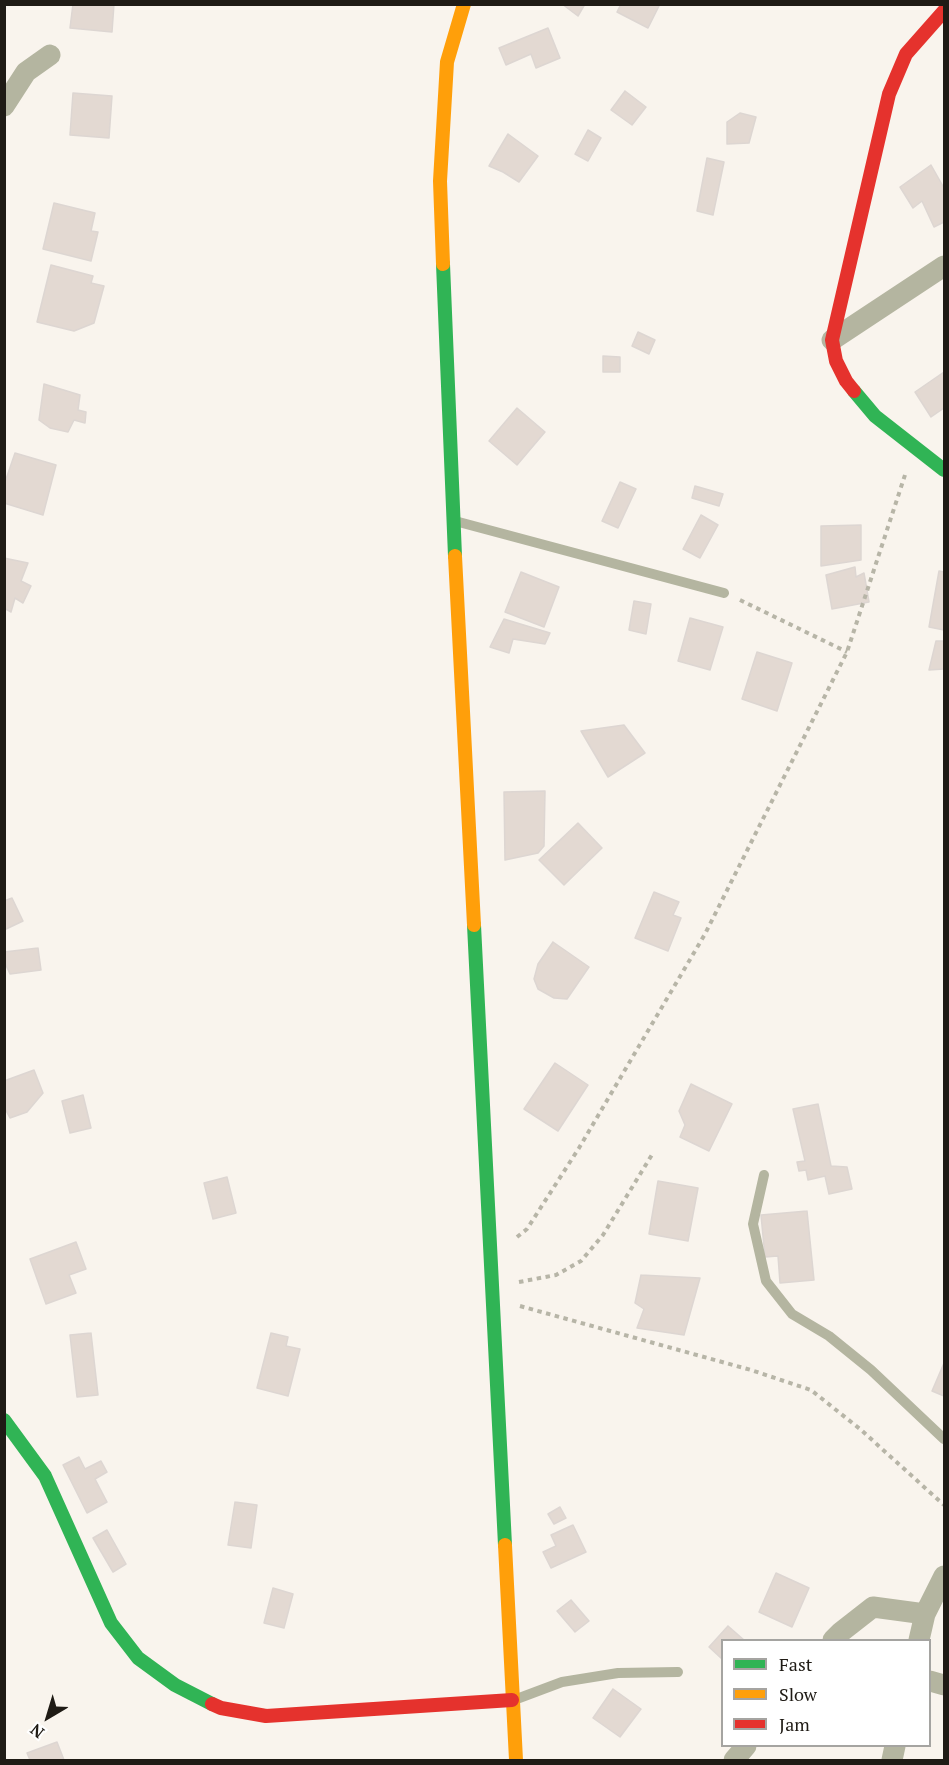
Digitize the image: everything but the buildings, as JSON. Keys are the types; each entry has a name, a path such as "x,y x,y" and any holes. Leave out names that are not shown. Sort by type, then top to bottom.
{"street":[{"path":"464,4 447,62 440,181 453,521 516,1761"},
{"path":"945,11 906,54 889,94 832,340 836,361 846,381 875,416 945,470"},
{"path":"4,106 26,72 50,55"},
{"path":"832,340 945,266"},
{"path":"4,1420 45,1476 111,1623 138,1658 175,1685 221,1708 266,1716 512,1700"},
{"path":"919,1639 925,1614 945,1576"},
{"path":"835,1639 840,1632 873,1607 925,1614"},
{"path":"734,1761 745,1747"}],"lane":[{"path":"453,521 724,593"},
{"path":"764,1175 753,1224 766,1281 792,1314 829,1336 871,1370 945,1439"},
{"path":"512,1700 562,1682 607,1674 678,1672"}],"path":[{"path":"491,1259 527,1229 579,1148 705,934 847,652 914,448"},
{"path":"724,593 847,652"},
{"path":"493,1293 556,1275 581,1261 603,1235 653,1153"},
{"path":"493,1293 811,1390 860,1429 945,1505"}],"traffic: fast":[{"path":"443,264 455,556"},
{"path":"854,391 875,416 944,470"},
{"path":"474,925 505,1545"},
{"path":"4,1420 45,1476 111,1623 138,1658 175,1685 212,1704"}],"traffic: slow":[{"path":"443,264 440,181 447,62 464,4"},
{"path":"455,556 474,925"},
{"path":"505,1545 516,1760"}],"traffic: jam":[{"path":"854,391 836,361 832,340 889,94 906,54 944,11"},
{"path":"212,1704 221,1708 266,1716 512,1700"}]}
